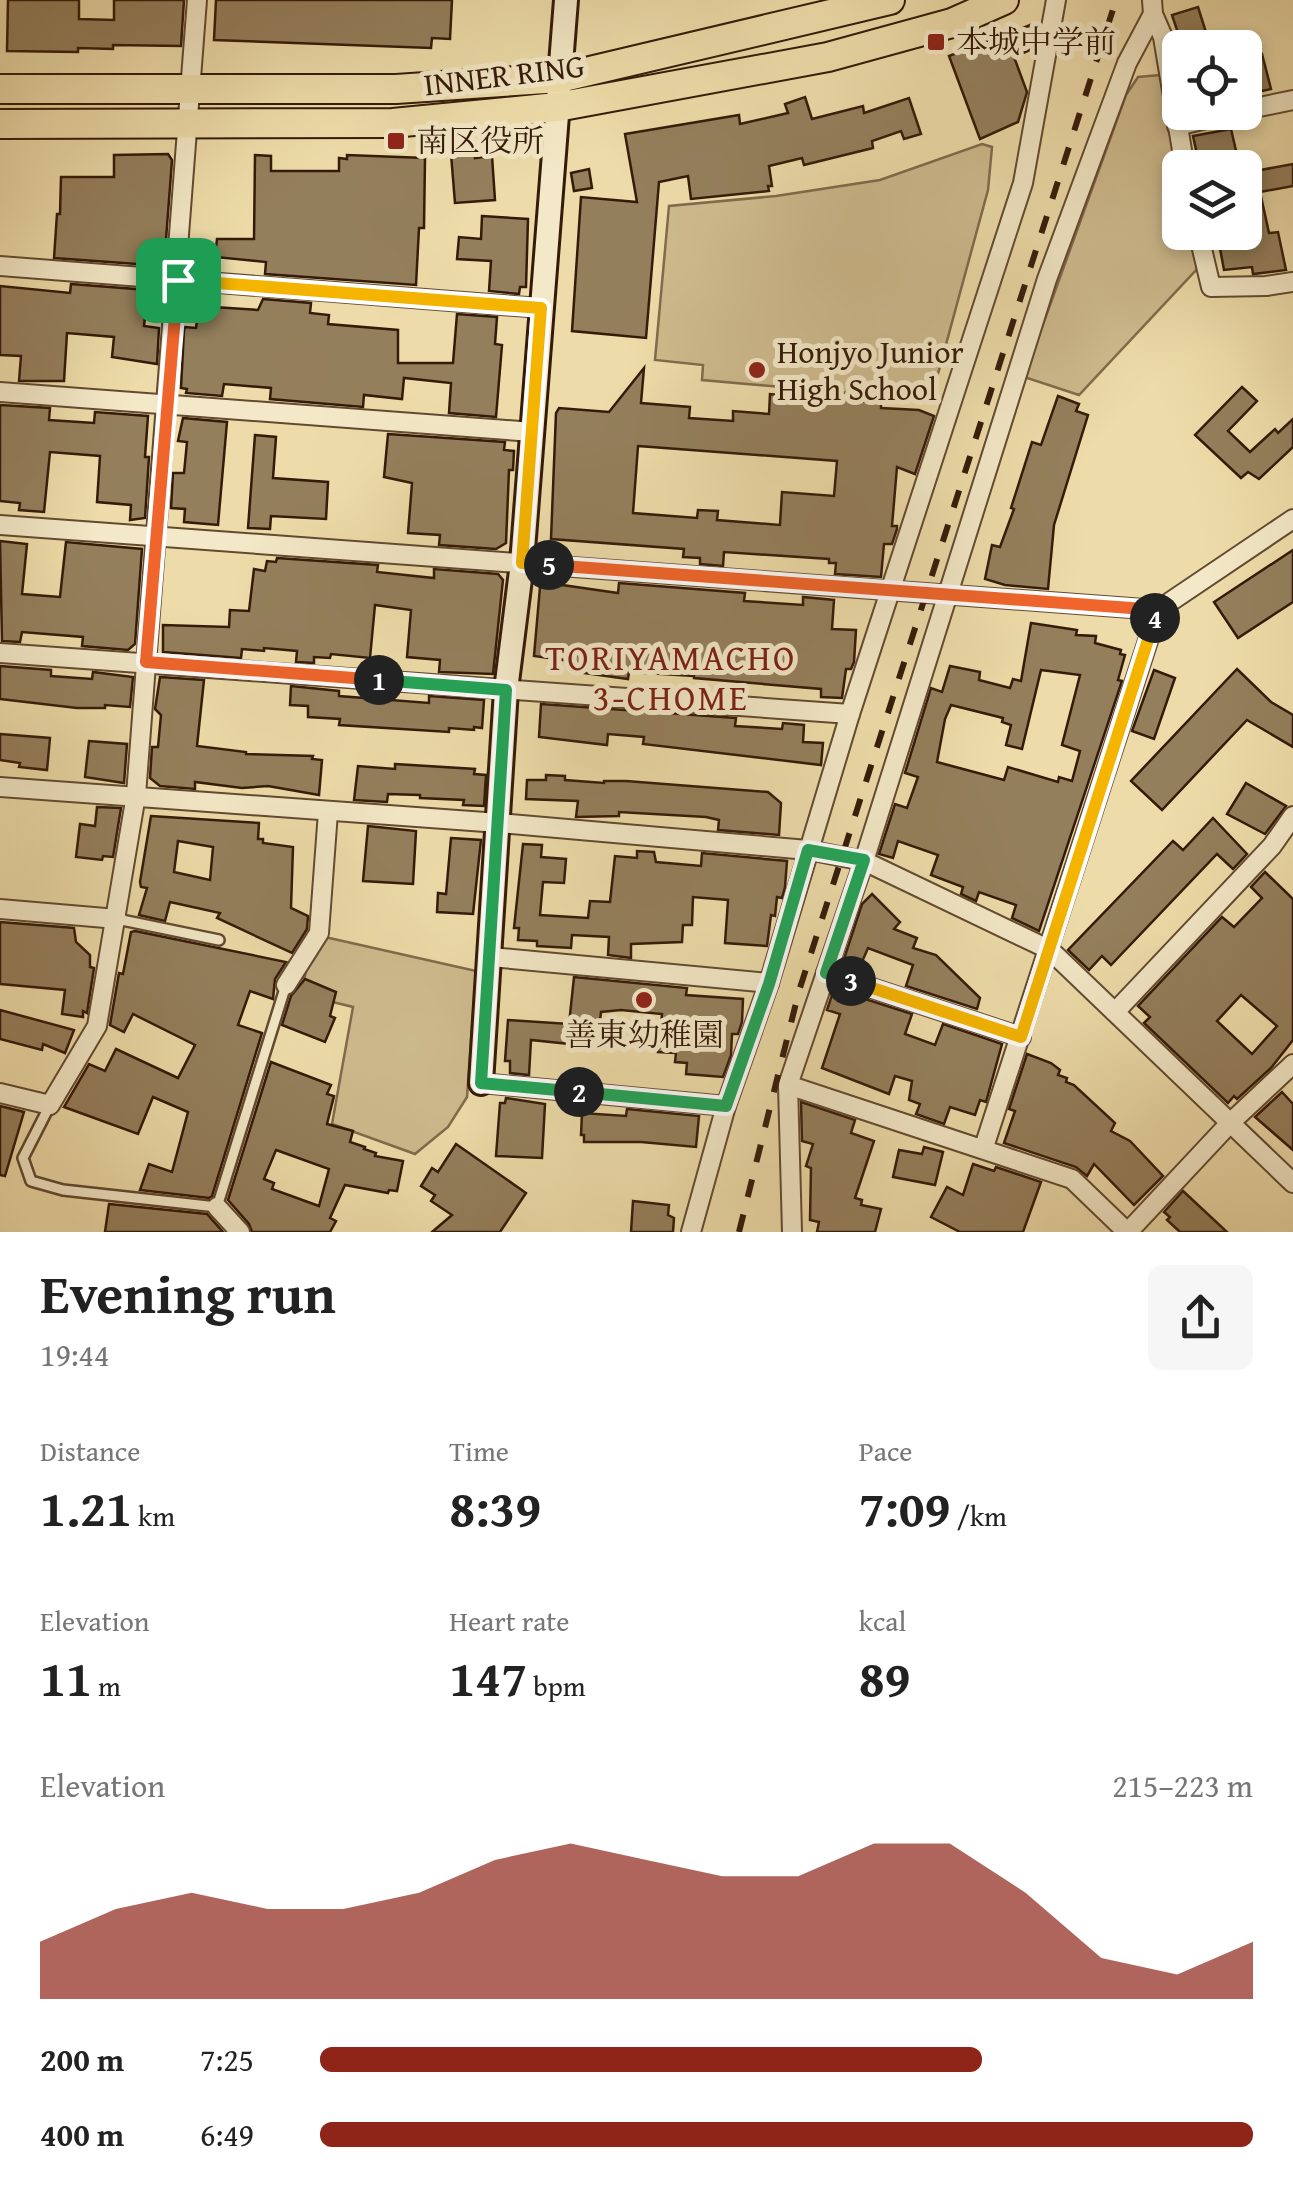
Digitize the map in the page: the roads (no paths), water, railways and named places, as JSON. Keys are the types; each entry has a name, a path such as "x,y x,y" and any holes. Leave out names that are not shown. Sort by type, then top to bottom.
{"main road":[{"name":"INNER RING","path":"0,124 393,123 556,107 828,57 952,22 1004,0"},
{"name":"INNER RING","path":"0,89 396,89 560,78 875,2"}],"street":[{"path":"0,1094 50,1105 97,1026 117,919 136,795 197,0"},
{"path":"566,0 522,563 506,690 481,1083 726,1106"},
{"path":"691,1232 726,1106 769,984 850,714 1022,184 1056,0"},
{"path":"1152,7 1162,34"},
{"path":"792,1232 788,1085 864,860 1047,279 1127,63 1152,7"},
{"path":"1262,106 1293,100"},
{"path":"1202,250 1211,287 1293,282"},
{"path":"0,266 541,308"},
{"path":"0,392 533,432"},
{"path":"0,524 1158,610 1293,519"},
{"path":"984,1147 1158,610"},
{"path":"0,653 850,714"},
{"path":"0,787 499,823 808,850 864,860 1050,950 1293,1183"},
{"path":"286,985 319,932 328,812"},
{"path":"1115,1012 1272,846 1293,816"},
{"path":"0,910 117,919"},
{"path":"491,957 769,984"},
{"path":"826,973 1021,1037"},
{"path":"788,1085 1072,1179 1128,1232 1230,1123 1293,1064"},
{"path":"216,1207 240,1232"}],"lane":[{"path":"117,919 219,940"},
{"path":"50,1105 22,1158 31,1181 63,1190 216,1207 286,985"}],"railway":[{"path":"739,1232 799,991 1116,0"}],"place":[{"name":"本城中学前","path":"936,42"},
{"name":"南区役所","path":"396,141"},
{"name":"Honjyo Junior High School","path":"757,370"},
{"name":"善東幼稚園","path":"644,1000"}],"district":[{"name":"TORIYAMACHO 3-CHOME","path":"671,678"}]}
